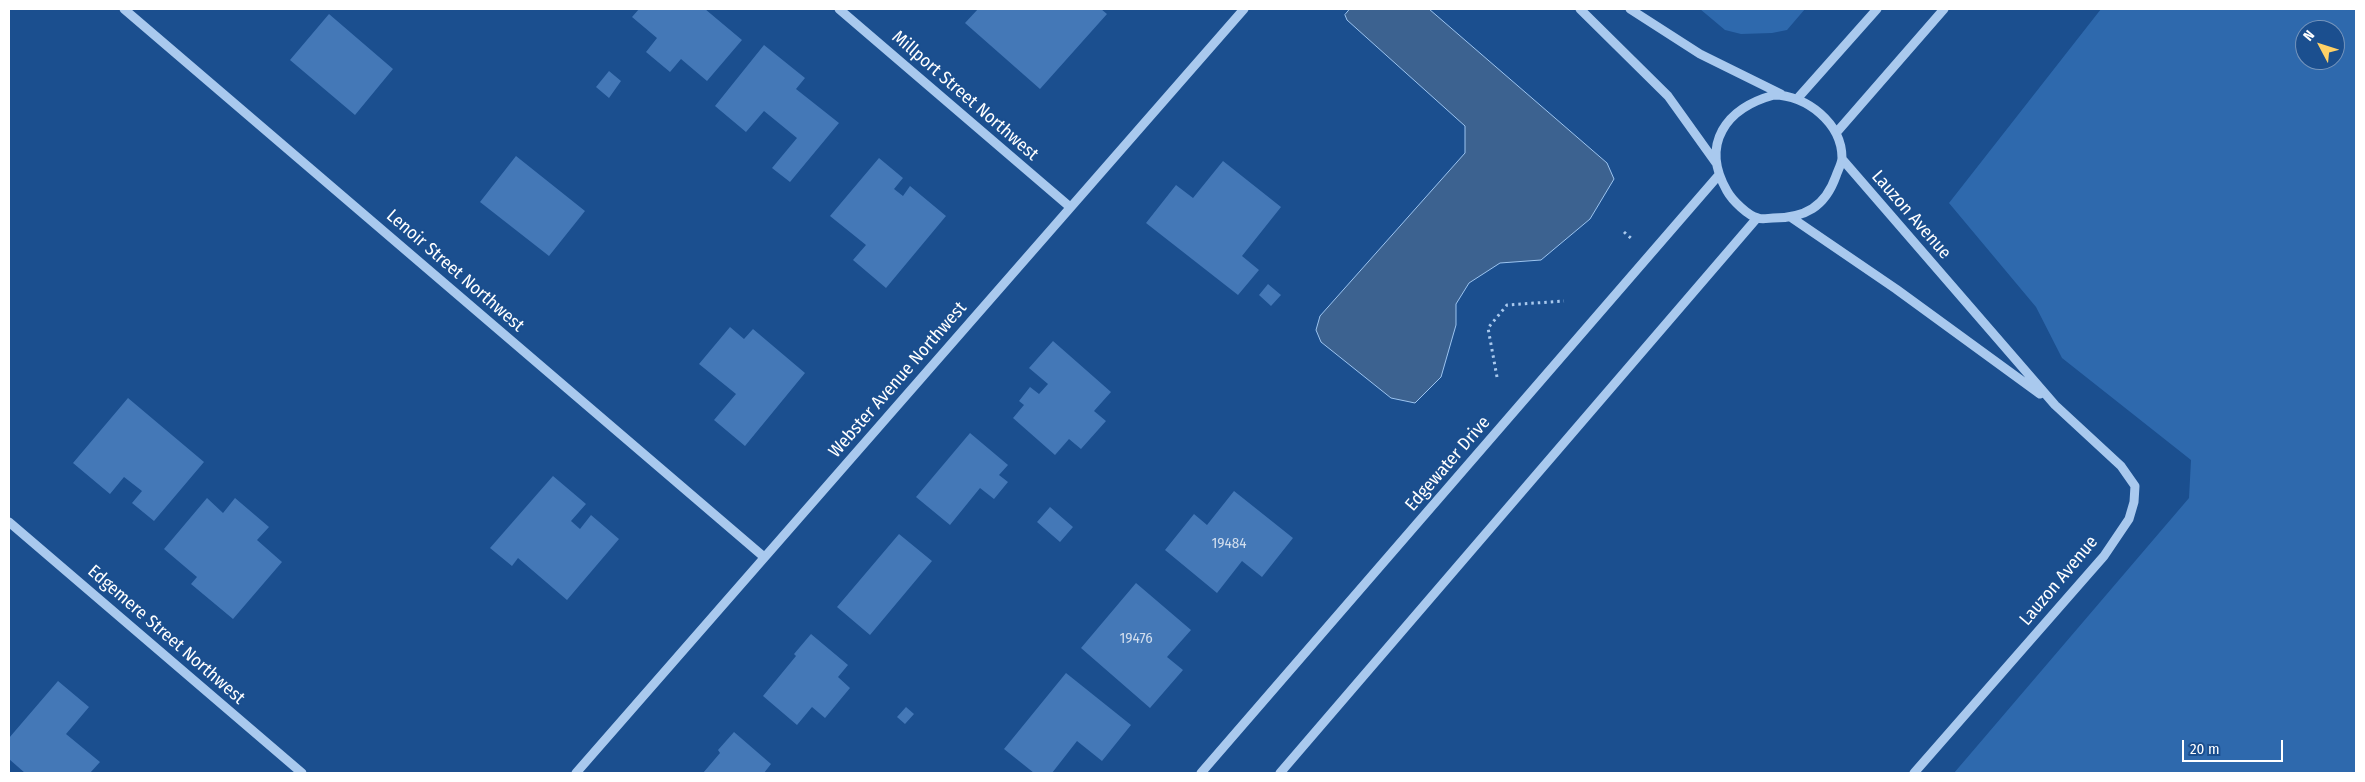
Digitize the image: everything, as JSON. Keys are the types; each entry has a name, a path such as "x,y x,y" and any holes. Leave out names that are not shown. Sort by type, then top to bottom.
{"street":[{"name":"Lenoir Street Northwest","path":"124,9 764,557"},
{"name":"Millport Street Northwest","path":"839,9 1070,207"},
{"name":"Webster Avenue Northwest","path":"576,773 1244,9"},
{"path":"1580,9 1668,96 1716,163"},
{"path":"1630,9 1700,54 1813,107 1836,133 1842,159 1833,186 1822,200 1809,211 1792,218 1757,218 1729,195 1718,176 1716,163 1720,137 1733,115 1747,104 1774,95 1784,95"},
{"path":"1797,99 1877,9"},
{"path":"1836,133 1944,9"},
{"name":"Lauzon Avenue","path":"1842,159 2055,405 2121,466 2135,486 2134,502 2129,519 2104,556 1914,773"},
{"name":"Edgewater Drive","path":"1201,773 1718,176"},
{"path":"1280,773 1757,218"},
{"name":"Lauzon Avenue","path":"1792,218 1896,289 2055,405"},
{"name":"Edgemere Street Northwest","path":"9,522 302,773"}],"path":[{"path":"1624,232 1636,243"},
{"path":"1497,377 1488,328 1507,305 1564,301"}],"shaded area":[{"path":"1350,9 1429,9 1607,163 1614,179 1590,219 1541,260 1500,263 1469,283 1456,304 1456,325 1441,377 1415,403 1391,398 1321,342 1316,330 1320,316 1465,153 1465,126 1347,20 1345,15"},
{"path":"1700,9 1805,9 1787,30 1772,33 1741,34 1725,30"},
{"path":"2101,9 2356,9 2356,773 1954,773 2189,498 2191,460 2062,358 2036,307 1949,203"}],"building":[{"path":"639,9 705,9 742,40 707,81 681,59 670,72 646,52 657,38 632,17"},
{"path":"978,9 1101,9 1107,14 1040,89 965,23"},
{"path":"329,14 393,69 355,115 290,60"},
{"path":"764,45 805,78 796,89 839,123 790,182 772,168 797,138 764,111 746,132 715,106"},
{"path":"609,71 621,81 609,98 596,87"},
{"path":"516,156 585,211 549,256 480,202"},
{"path":"879,158 903,178 894,189 903,196 910,186 946,216 886,288 853,260 866,245 830,216"},
{"path":"1223,161 1281,207 1242,256 1259,270 1238,295 1146,223 1176,185 1193,198"},
{"path":"1268,284 1281,295 1271,306 1259,295"},
{"path":"730,327 744,339 753,329 805,373 745,446 714,420 736,394 699,364"},
{"path":"1053,341 1111,392 1094,411 1106,421 1081,449 1069,439 1055,455 1013,418 1024,405 1019,401 1030,387 1039,394 1048,384 1029,368"},
{"path":"128,398 204,462 154,521 132,503 142,491 124,477 110,494 73,463"},
{"path":"970,433 1008,465 999,475 1008,482 994,499 980,488 950,525 916,497"},
{"path":"553,476 586,504 571,521 580,529 591,515 619,539 567,600 518,558 512,566 490,548"},
{"path":"1234,491 1293,538 1262,577 1242,561 1217,593 1165,550 1194,514 1207,525"},
{"path":"207,498 223,513 235,498 269,527 257,540 282,562 233,619 191,584 197,577 164,549"},
{"path":"1050,507 1073,527 1060,542 1037,522"},
{"path":"899,534 932,561 870,635 837,607"},
{"path":"1136,583 1191,630 1167,657 1183,670 1150,708 1081,648"},
{"path":"811,634 848,665 838,677 850,688 825,718 812,707 797,725 763,696 796,656 794,654"},
{"path":"1066,673 1131,725 1102,761 1077,741 1052,773 1034,773 1004,749"},
{"path":"58,681 89,707 66,734 100,762 90,773 25,773 9,759 9,738"},
{"path":"906,707 914,714 905,724 897,717"},
{"path":"734,732 771,764 764,773 703,773 720,753 718,750"}]}
